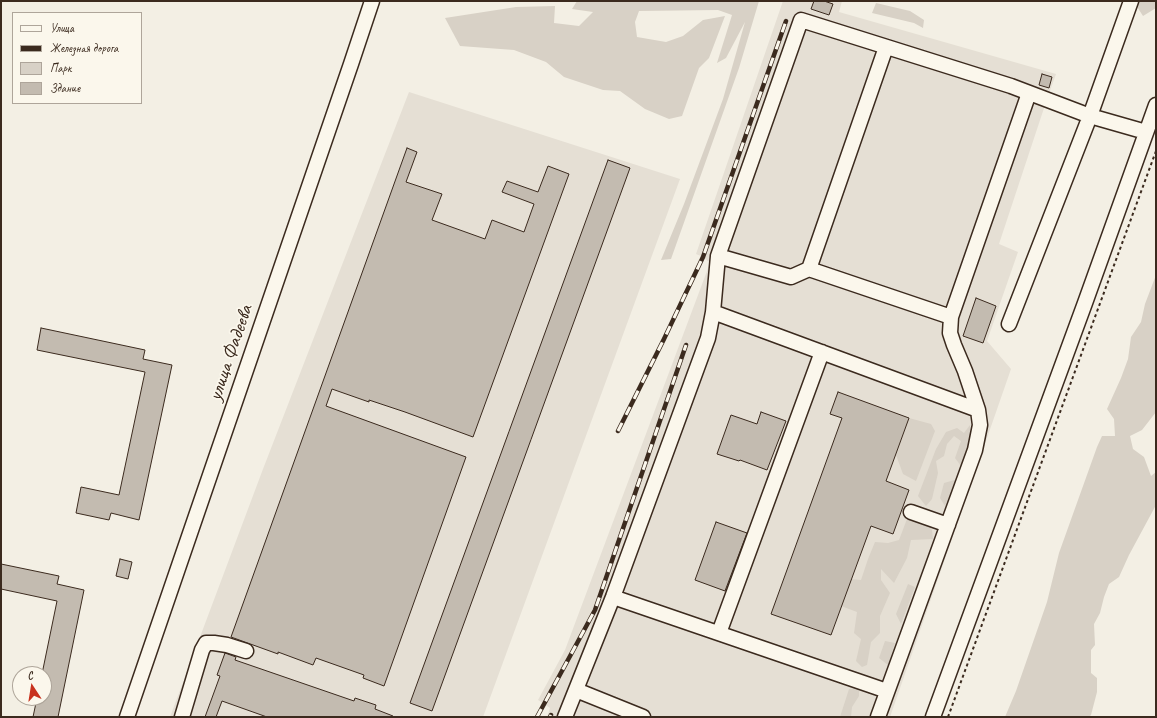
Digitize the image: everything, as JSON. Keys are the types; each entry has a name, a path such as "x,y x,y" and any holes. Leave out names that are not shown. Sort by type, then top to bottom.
{"street":[{"name":"улица Фадеева","path":"127,717 372,1"},
{"path":"1009,324 1090,116 1131,1"},
{"path":"566,717 613,597 708,338 713,312 718,256 801,20 886,48 1011,86 1090,116 1146,132"},
{"path":"718,256 791,277 809,268 886,48"},
{"path":"878,717 975,450 980,425 978,410 950,333 951,317 1029,93"},
{"path":"933,717 1080,318 1156,105"},
{"path":"809,268 951,317"},
{"path":"713,312 978,410"},
{"path":"718,633 822,352"},
{"path":"911,512 948,525"},
{"path":"613,597 887,691"},
{"path":"182,717 202,650 206,643 228,645 246,651"},
{"path":"576,690 644,717"}],"path":[{"path":"948,717 1156,151"}],"shaded area":[{"path":"783,1 842,1 839,12 1056,74 999,244 1018,252 987,341 1011,369 890,717 547,717 550,708 538,700 565,650 710,263 703,257 696,254"},
{"path":"409,92 680,179 483,717 170,717 263,469"}],"green space":[{"path":"577,1 759,1 739,68 671,259 661,260 684,204 723,99 745,22 726,58 717,63 732,15 718,10 639,11 635,22 637,37 666,42 683,36 703,20 725,16 709,58 699,68 682,116 669,119 645,109 620,91 603,90 564,77 546,62 514,50 460,46 445,18 516,7 555,6 554,23 579,26 593,12 572,9"},
{"path":"1156,1 1156,8 1143,16 1134,2"},
{"path":"876,3 910,11 924,20 923,28 914,23 872,13"},
{"path":"1156,275 1156,412 1142,430 1130,436 1133,449 1144,457 1151,476 1156,472 1156,505 1119,577 1109,584 1100,613 1094,624 1095,645 1091,650 1091,673 1097,678 1097,692 1091,715 1089,717 1005,717 1016,691 1047,602 1059,553 1097,447 1102,436 1115,436 1114,419 1107,409 1128,359 1131,337 1141,322 1145,304"},
{"path":"909,418 931,424 935,431 916,481 903,474 896,455"},
{"path":"970,425 970,441 961,466 955,458 961,441 954,436 947,444 944,456 936,461 938,473 932,499 926,506 918,496 936,449 946,432 957,428 964,433"},
{"path":"958,479 945,506 940,498 944,483"},
{"path":"922,516 932,530 933,539 911,540 907,558 894,583 881,569 881,580 890,593 880,616 880,633 871,642 867,665 862,667 856,661 861,639 854,633 857,612 841,606 851,579 861,580 875,542 888,543 899,540 907,519"},
{"path":"908,584 915,587 901,624 896,614"},
{"path":"885,641 895,643 888,665 879,658"},
{"path":"859,688 859,696 852,707 851,717 840,717 849,689"}],"building":[{"path":"814,1 824,1 833,4 829,15 811,9"},
{"path":"1042,74 1052,77 1049,88 1039,85"},
{"path":"407,148 417,152 406,182 442,194 432,220 485,239 492,220 524,232 534,204 502,192 507,181 538,192 548,166 569,174 473,437 405,412 369,400 369,402 332,389 326,406 466,457 384,686 363,678 364,675 316,658 313,665 231,637"},
{"path":"608,160 630,168 432,711 410,703"},
{"path":"976,298 996,306 983,343 963,336"},
{"path":"41,328 145,350 143,359 172,365 139,520 111,513 109,520 76,513 81,487 119,495 145,372 37,350"},
{"path":"838,392 909,418 886,481 909,490 893,534 871,526 831,635 771,614 842,418 830,414"},
{"path":"761,412 786,421 767,470 740,460 739,461 717,454 731,415 757,424"},
{"path":"716,522 747,533 725,591 695,580"},
{"path":"120,559 132,562 128,579 116,576"},
{"path":"1,564 59,576 57,584 84,590 58,717 33,717 35,706 52,706 52,666 44,666 57,601 1,589"},
{"path":"225,653 236,657 235,660 354,701 355,698 376,705 375,709 393,717 267,717 222,701 216,717 205,717 220,676 217,675"}],"railway":[{"path":"618,431 703,257 786,21"},
{"path":"537,717 595,610 686,345"}]}
